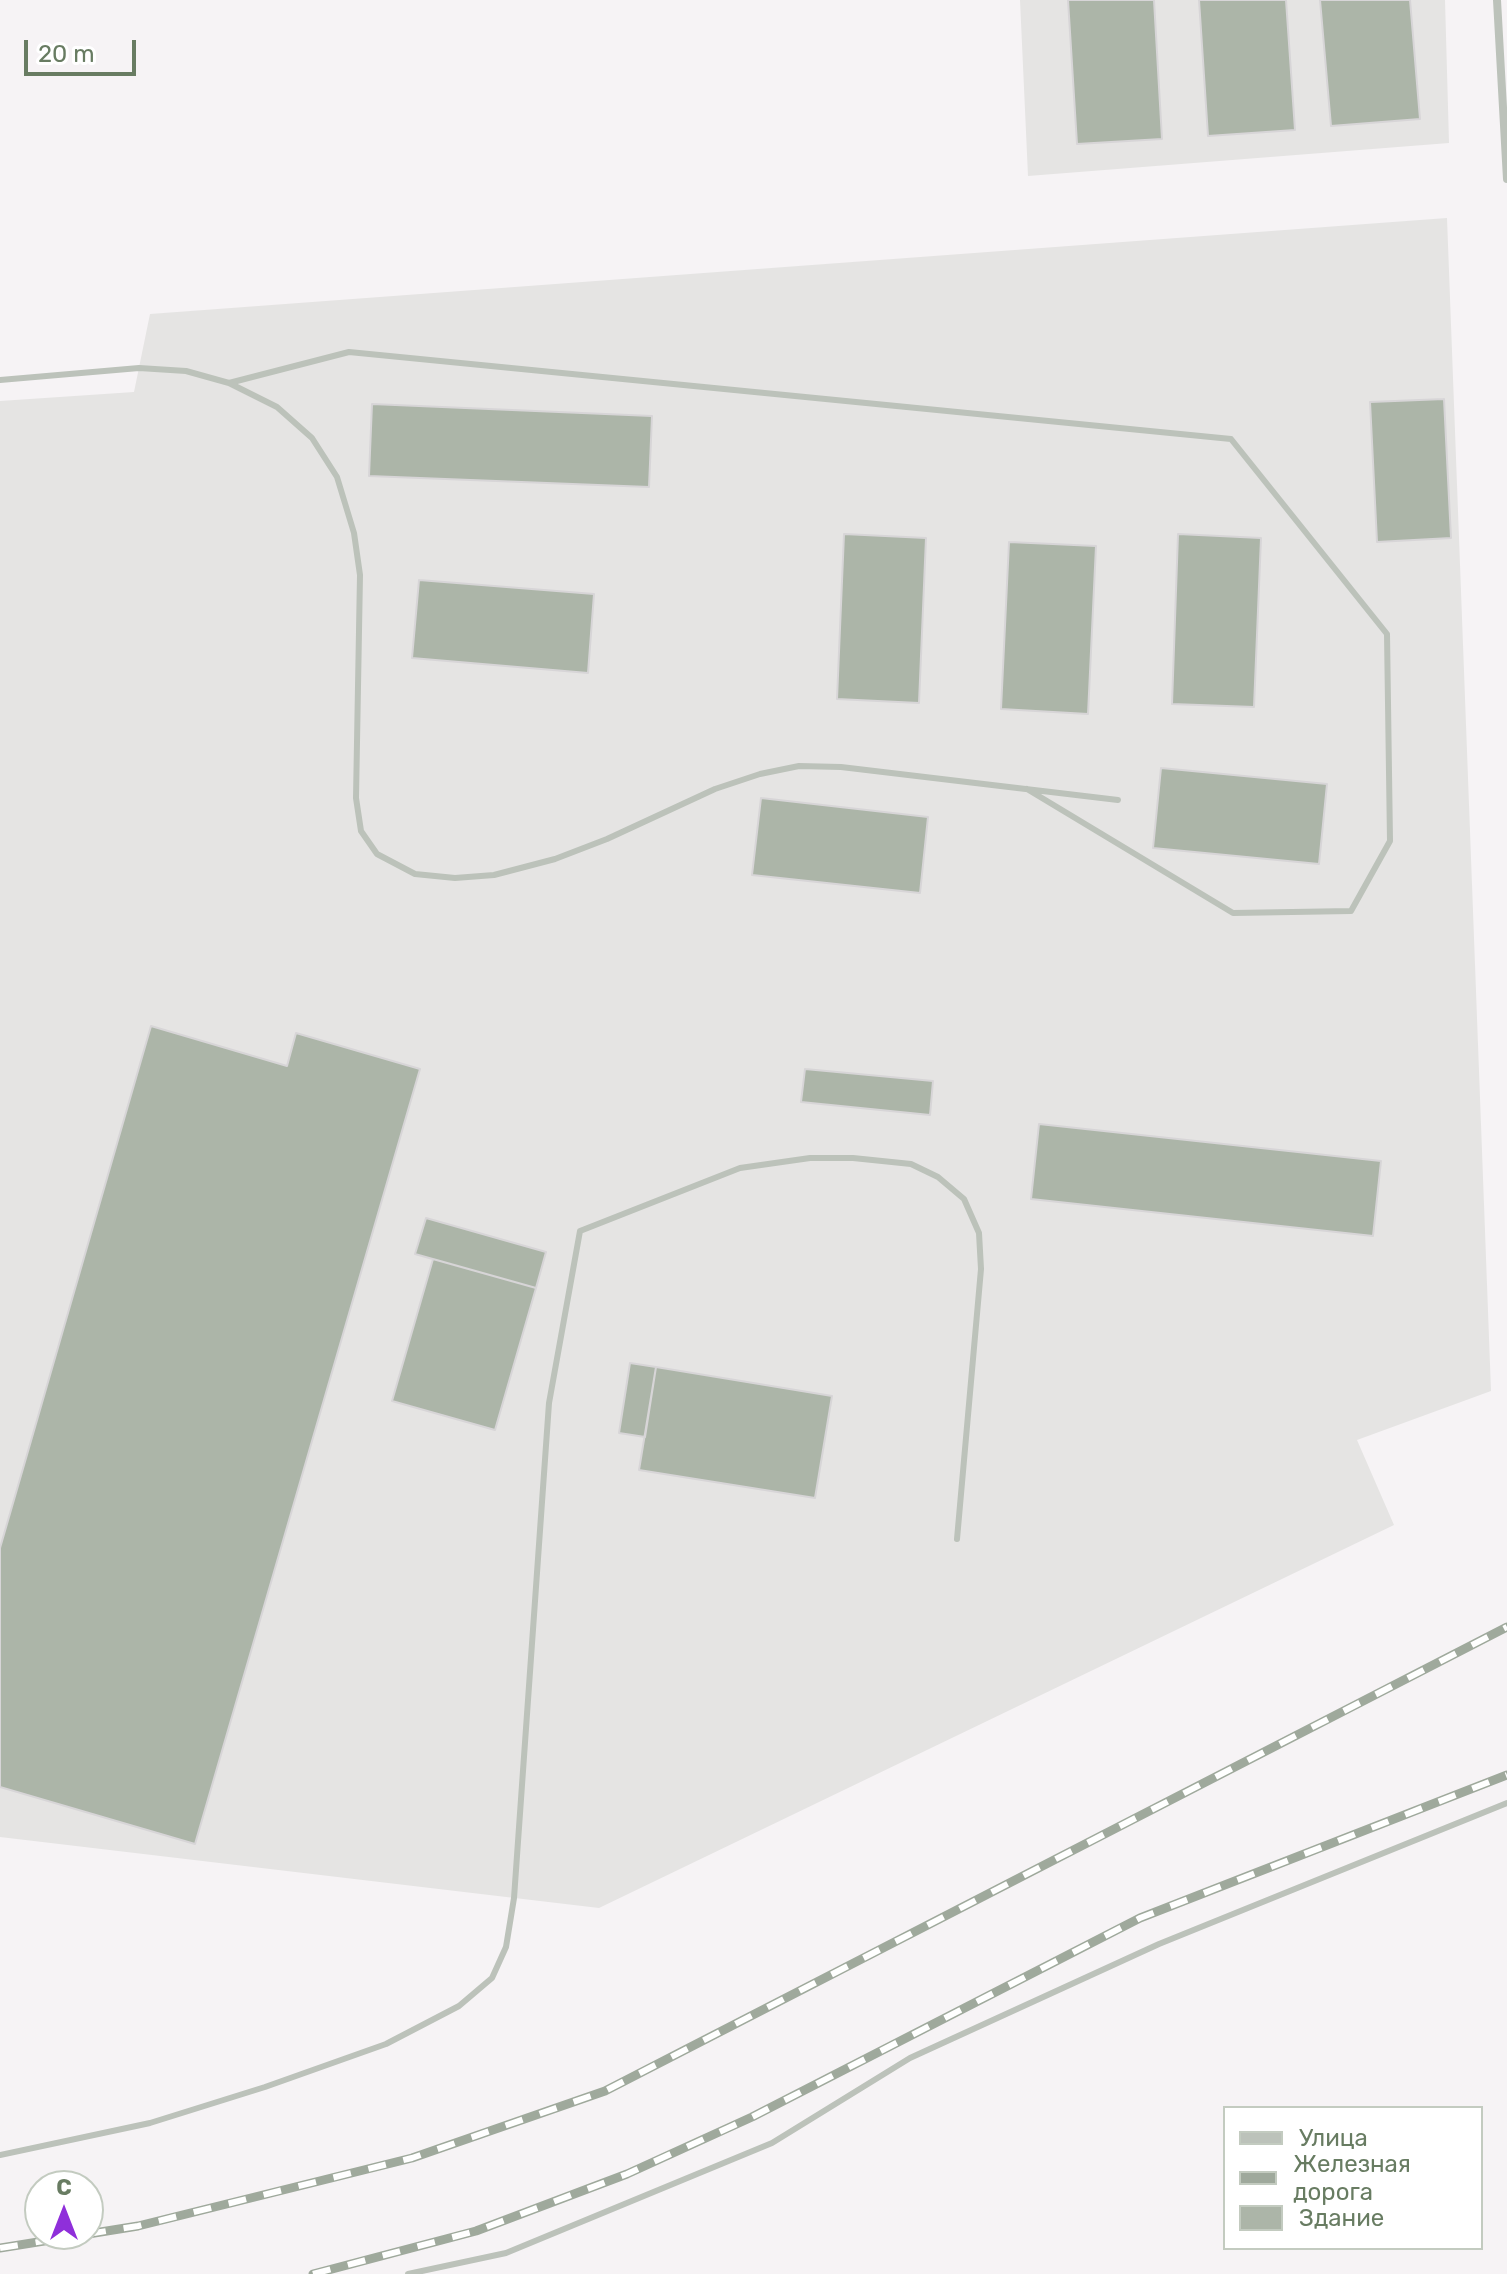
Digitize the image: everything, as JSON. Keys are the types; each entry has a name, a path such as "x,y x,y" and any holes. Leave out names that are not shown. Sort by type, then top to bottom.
{"street":[{"path":"1497,0 1507,179"}],"lane":[{"path":"229,383 349,352 1231,439 1387,634 1390,841 1351,911 1233,913 1027,789"},
{"path":"0,380 139,368 186,371 229,383 277,407 312,438 337,477 354,533 360,575 356,798 361,831 377,854 415,874 455,878 494,875 555,859 607,839 715,789 760,774 799,766 841,767 1118,800"},
{"path":"0,2155 150,2123 373,2049 459,2006 492,1978 506,1947 514,1898 549,1403 580,1231 740,1168 810,1158 911,1164 938,1177 964,1199 979,1233 981,1269 957,1539"},
{"path":"408,2274 506,2253 772,2143 910,2058 979,2026 1159,1944 1507,1803"}],"shaded area":[{"path":"1020,0 1445,0 1449,143 1028,176"},
{"path":"1447,218 1491,1391 1357,1440 1394,1525 599,1908 0,1837 0,401 134,392 150,314"}],"building":[{"path":"1068,0 1154,0 1162,139 1077,144"},
{"path":"1199,0 1286,0 1295,130 1208,136"},
{"path":"1320,0 1410,0 1420,119 1331,126"},
{"path":"1444,399 1451,538 1377,542 1370,402"},
{"path":"372,404 652,416 649,487 369,476"},
{"path":"844,534 926,538 919,703 837,699"},
{"path":"1178,534 1261,538 1254,707 1172,704"},
{"path":"1009,542 1096,546 1088,714 1001,709"},
{"path":"419,580 594,594 588,673 412,658"},
{"path":"1161,768 1327,784 1319,864 1153,848"},
{"path":"761,798 928,817 920,893 752,875"},
{"path":"151,1026 287,1066 296,1033 420,1069 195,1844 0,1787 0,1548"},
{"path":"805,1069 933,1081 930,1115 801,1102"},
{"path":"1039,1124 1381,1161 1373,1236 1031,1199"},
{"path":"426,1218 546,1252 536,1288 415,1254"},
{"path":"433,1259 536,1288 495,1430 392,1401"},
{"path":"630,1363 656,1367 645,1437 619,1433"},
{"path":"656,1367 832,1396 815,1498 639,1470"}],"railway":[{"path":"104,2231 138,2226 412,2158 605,2091 1507,1627"},
{"path":"313,2274 476,2231 627,2174 752,2117 1140,1918 1507,1775"},
{"path":"0,2248 24,2244"}]}
